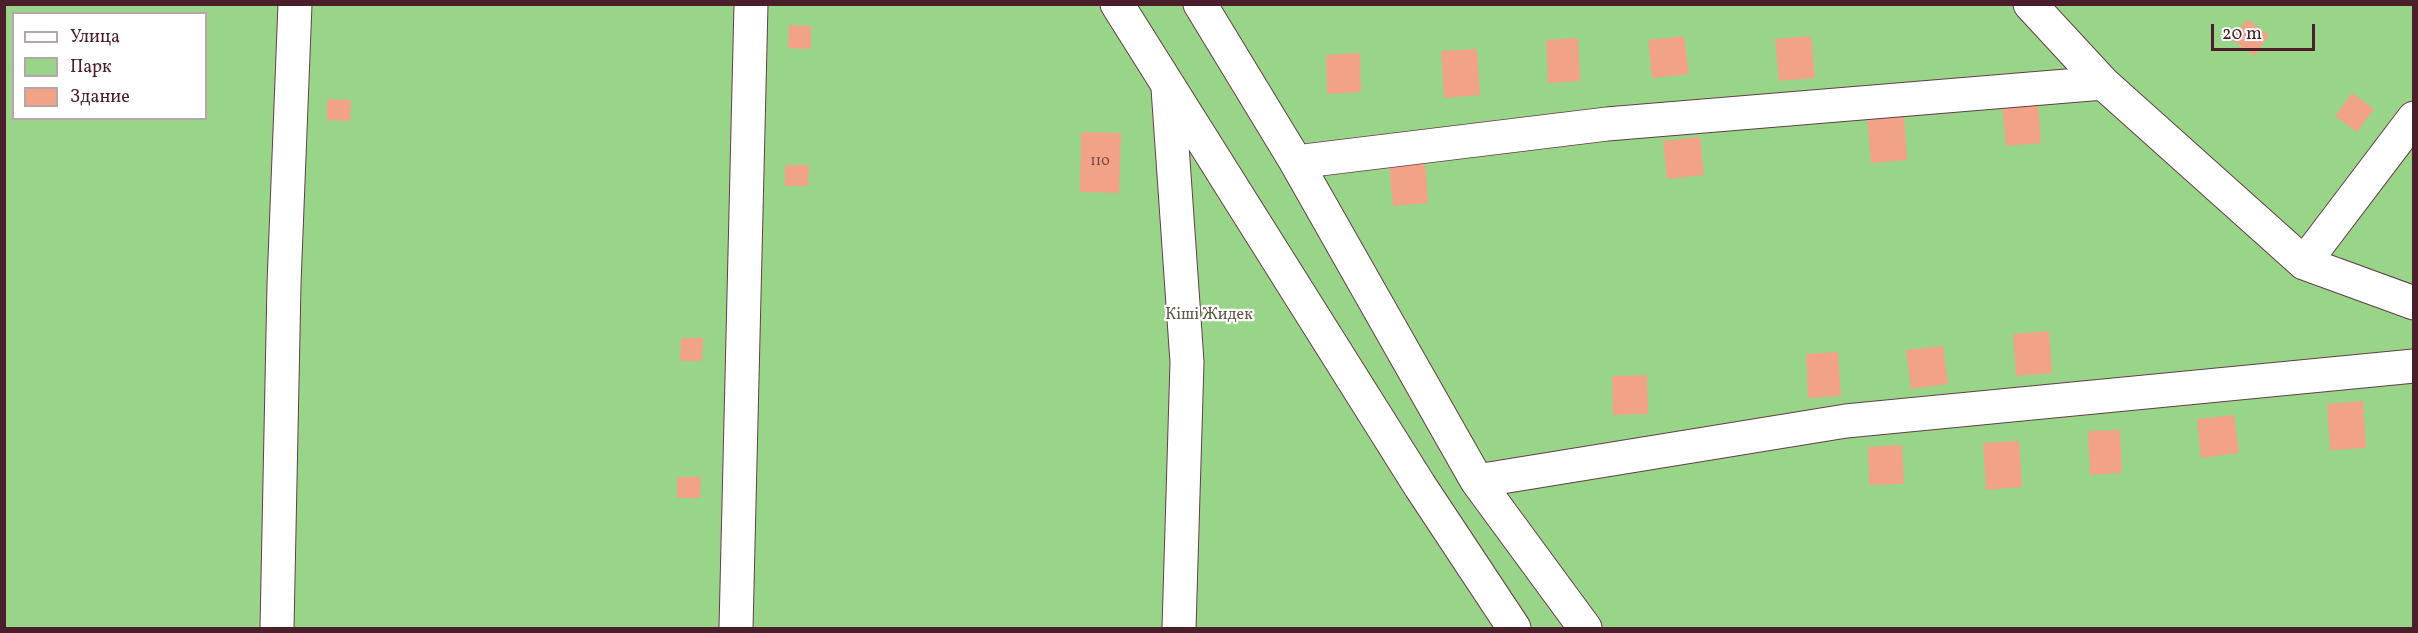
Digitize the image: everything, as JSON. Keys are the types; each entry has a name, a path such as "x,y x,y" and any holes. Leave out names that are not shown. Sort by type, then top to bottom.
{"street":[{"path":"277,628 284,284 296,4"},
{"path":"736,628 751,4"},
{"path":"1117,4 1420,486 1514,628"},
{"path":"1200,4 1296,162 1477,481 1585,628"},
{"path":"2039,8 2103,83 2304,263 2414,303"},
{"path":"1296,162 1606,124 2103,83"},
{"path":"1168,85 1186,362 1179,628"},
{"path":"2304,263 2414,118"},
{"path":"1477,481 1846,420 2414,366"}],"green space":[{"name":"Кіші Жидек","path":"5,5 2413,5 2413,628 5,628"}],"building":[{"path":"2247,19 2269,35 2255,56 2232,40"},
{"path":"789,25 811,26 811,49 788,48"},
{"path":"1684,36 1689,74 1652,78 1648,40"},
{"path":"1811,36 1815,78 1779,81 1775,39"},
{"path":"1578,38 1580,81 1548,83 1546,40"},
{"path":"1477,49 1480,95 1444,98 1441,51"},
{"path":"1360,53 1361,92 1327,94 1326,55"},
{"path":"2352,93 2374,109 2357,132 2335,116"},
{"path":"327,99 351,100 350,121 327,120"},
{"path":"2038,102 2041,143 2006,146 2002,105"},
{"path":"1904,114 1907,160 1871,163 1867,116"},
{"path":"1081,132 1121,133 1119,193 1080,192"},
{"path":"1700,137 1704,175 1667,179 1663,141"},
{"path":"1425,162 1428,203 1393,206 1389,165"},
{"path":"785,165 809,165 808,186 785,186"},
{"path":"2049,331 2052,373 2016,376 2013,334"},
{"path":"681,338 703,338 702,361 680,361"},
{"path":"1943,346 1948,384 1911,389 1906,350"},
{"path":"1838,352 1841,396 1808,398 1806,354"},
{"path":"1647,375 1648,414 1613,415 1612,376"},
{"path":"2363,401 2366,448 2330,450 2327,404"},
{"path":"2234,415 2239,453 2201,458 2197,419"},
{"path":"2120,430 2122,473 2090,475 2088,431"},
{"path":"2019,441 2022,487 1986,490 1983,443"},
{"path":"1902,445 1904,484 1869,485 1868,447"},
{"path":"677,477 701,477 700,498 677,498"}]}
